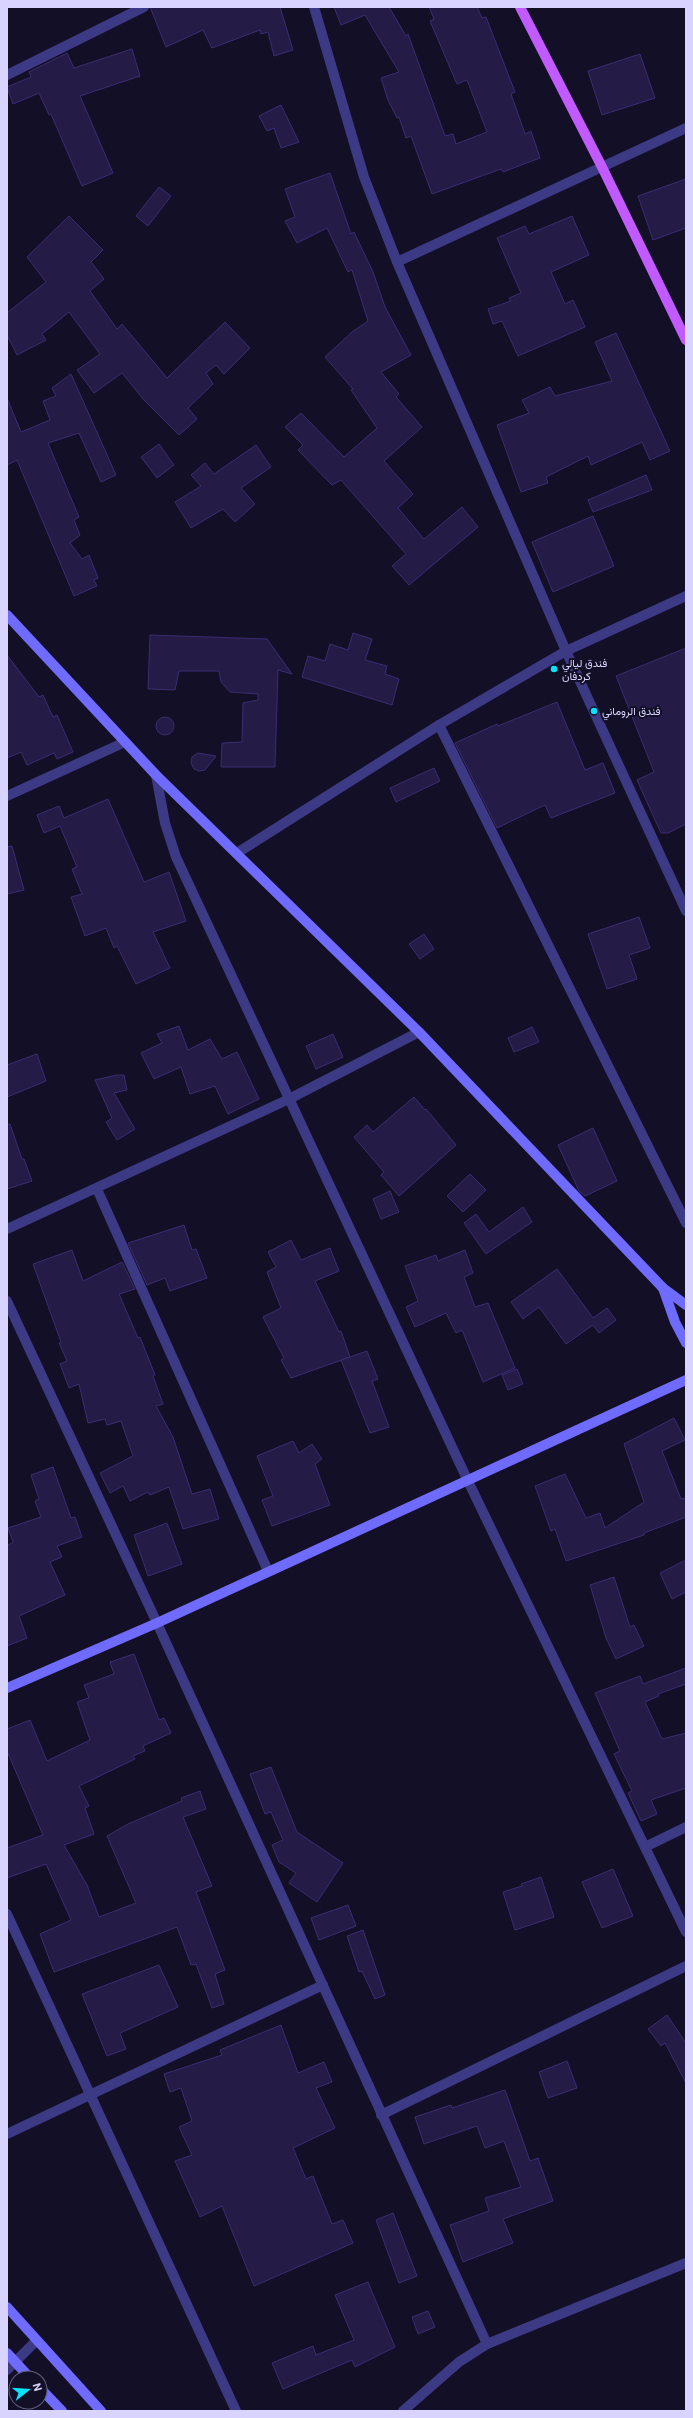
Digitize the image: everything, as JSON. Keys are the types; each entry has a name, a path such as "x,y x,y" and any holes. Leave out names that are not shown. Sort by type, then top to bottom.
{"main road":[{"path":"520,7 602,167 686,340"}],"street":[{"path":"7,74 144,7"},
{"path":"314,7 364,177 397,262 566,651 686,911"},
{"path":"397,262 686,128"},
{"path":"237,853 439,726 566,651 686,596"},
{"path":"7,615 156,775 419,1032 663,1288 686,1305"},
{"path":"439,726 686,1223"},
{"path":"7,796 125,742"},
{"path":"156,775 165,823 176,857 466,1479 686,1932"},
{"path":"7,1229 97,1189 289,1099 419,1032"},
{"path":"97,1189 268,1571"},
{"path":"663,1288 675,1322 686,1343"},
{"path":"7,1301 157,1623 487,2344"},
{"path":"7,1688 157,1623 466,1479 686,1380"},
{"path":"645,1847 686,1827"},
{"path":"7,1914 236,2411"},
{"path":"381,2115 686,1966"},
{"path":"7,2134 323,1985"},
{"path":"403,2411 459,2362 487,2344 686,2263"},
{"path":"7,2307 101,2411"},
{"path":"7,2370 36,2340"},
{"path":"7,2353 22,2370"},
{"path":"48,2396 62,2411"}],"building":[{"path":"150,7 280,7 293,50 274,56 268,32 261,34 260,30 212,48 203,30 166,47"},
{"path":"334,7 389,7 406,36 408,34 445,136 453,134 456,144 487,132 467,80 457,84 430,21 434,19 429,7 477,7 482,18 486,17 515,92 511,94 525,134 531,131 540,158 503,172 501,169 432,194 411,136 406,138 399,117 397,118 388,100 381,78 399,72 365,15 341,25"},
{"path":"132,49 140,76 80,96 113,173 82,186 51,114 49,115 39,93 13,104 7,87 31,77 29,72 67,53 74,68"},
{"path":"640,54 655,98 602,115 588,71"},
{"path":"281,105 299,142 281,148 274,128 267,131 259,116"},
{"path":"330,173 351,234 354,232 373,272 385,307 411,355 381,372 399,394 396,397 422,427 384,461 413,494 398,508 424,539 462,507 478,527 409,585 392,566 406,554 341,480 332,485 298,450 303,445 285,427 301,413 344,457 377,428 351,390 353,389 325,357 352,332 368,321 352,270 348,272 327,228 297,243 285,221 295,217 285,189"},
{"path":"686,179 686,228 653,240 638,196"},
{"path":"159,187 171,196 148,226 136,216"},
{"path":"69,216 103,250 91,262 104,279 90,291 117,329 122,324 167,378 225,322 250,348 224,374 216,365 206,373 213,384 188,408 197,419 179,435 144,400 122,373 94,393 77,370 100,354 69,312 42,334 46,340 17,355 7,335 7,313 46,282 27,257"},
{"path":"572,216 589,255 551,272 565,304 573,300 585,327 518,356 502,321 493,324 488,309 511,301 509,298 521,293 497,238 525,226 529,234"},
{"path":"616,333 670,451 650,460 642,442 591,465 588,456 546,477 548,483 521,492 497,425 529,413 522,400 550,387 555,396 612,381 595,342"},
{"path":"71,374 116,475 101,482 79,433 48,443 79,517 74,520 80,535 70,543 82,559 89,555 98,578 94,580 97,586 74,596 17,460 7,465 7,398 21,432 50,420 43,401 56,396 52,388"},
{"path":"159,444 174,465 157,478 141,457"},
{"path":"256,445 271,467 241,488 255,504 235,522 223,509 191,528 175,502 201,486 191,475 205,463 214,474"},
{"path":"646,475 652,490 593,512 588,500"},
{"path":"593,516 614,566 553,592 532,542"},
{"path":"353,633 372,639 365,660 387,666 385,674 399,679 392,705 302,677 308,656 325,661 330,644 348,650"},
{"path":"150,635 267,639 292,674 278,670 275,767 221,767 222,743 242,742 243,703 258,700 258,694 230,692 221,682 219,671 179,671 175,690 148,689"},
{"path":"686,648 686,824 668,833 661,833 637,780 654,772 616,676"},
{"path":"7,655 39,697 43,695 53,717 57,715 73,752 57,759 54,753 27,765 21,752 7,758"},
{"path":"557,702 585,770 603,763 615,793 551,818 545,805 497,828 455,743 497,724 498,726"},
{"path":"165,717 171,720 174,726 171,732 165,735 159,732 156,726 159,720"},
{"path":"198,753 216,756 205,770 199,771 194,769 191,763 192,757"},
{"path":"434,768 440,781 396,802 390,788"},
{"path":"108,799 144,882 169,872 186,921 153,932 170,968 136,984 117,946 114,948 106,928 85,936 71,897 82,894 72,869 77,867 60,826 44,833 37,815 59,806 64,818"},
{"path":"12,846 24,890 7,894 7,847"},
{"path":"639,917 650,948 629,955 637,979 607,989 588,934"},
{"path":"424,934 434,949 420,959 409,944"},
{"path":"179,1026 188,1050 210,1039 222,1059 237,1052 259,1099 228,1114 215,1086 190,1094 181,1067 154,1079 141,1053 162,1043 157,1034"},
{"path":"532,1027 539,1042 514,1052 508,1038"},
{"path":"333,1034 343,1057 316,1069 306,1046"},
{"path":"37,1054 46,1081 7,1097 7,1065"},
{"path":"124,1075 127,1090 114,1093 135,1129 117,1140 106,1122 112,1118 95,1080"},
{"path":"414,1097 456,1145 399,1196 381,1175 384,1172 354,1137 367,1125 373,1132"},
{"path":"10,1124 22,1159 24,1159 32,1181 7,1189 7,1125"},
{"path":"593,1128 617,1181 585,1196 579,1191 558,1145"},
{"path":"470,1174 486,1190 463,1212 447,1196"},
{"path":"390,1191 399,1212 381,1219 373,1199"},
{"path":"523,1207 532,1222 486,1254 464,1223 476,1214 489,1232"},
{"path":"184,1225 192,1250 196,1249 207,1278 170,1291 165,1278 147,1285 128,1243"},
{"path":"291,1240 301,1260 330,1248 339,1271 315,1281 339,1332 341,1331 350,1357 291,1378 281,1360 284,1358 263,1317 281,1308 267,1272 276,1267 268,1252"},
{"path":"72,1250 83,1281 122,1262 135,1289 119,1294 138,1338 140,1337 155,1375 153,1376 163,1404 156,1406 173,1437 192,1494 210,1489 219,1519 183,1529 169,1487 150,1495 148,1492 130,1501 123,1486 110,1493 100,1473 133,1456 121,1421 107,1425 105,1419 88,1423 79,1384 69,1388 60,1364 67,1361 59,1343 61,1342 33,1264"},
{"path":"465,1250 473,1273 464,1277 475,1307 488,1303 515,1368 483,1382 462,1330 456,1333 446,1313 415,1327 406,1307 418,1301 405,1266 436,1255 438,1261"},
{"path":"557,1269 593,1318 607,1308 616,1320 599,1333 593,1325 566,1344 539,1307 523,1319 511,1302"},
{"path":"367,1351 378,1379 372,1381 389,1427 370,1433 341,1360"},
{"path":"517,1369 523,1384 508,1390 502,1375"},
{"path":"674,1418 685,1440 662,1451 681,1499 686,1498 686,1517 644,1533 644,1535 566,1561 555,1529 551,1531 535,1486 565,1474 586,1518 600,1513 605,1528 644,1502 624,1444"},
{"path":"293,1441 299,1453 312,1444 322,1459 315,1464 330,1505 272,1526 262,1500 273,1496 257,1456"},
{"path":"53,1467 71,1518 75,1517 82,1537 57,1546 62,1557 50,1562 65,1595 19,1616 27,1638 7,1646 7,1546 13,1542 8,1528 41,1517 35,1501 39,1499 31,1475"},
{"path":"167,1523 182,1564 148,1576 134,1535"},
{"path":"686,1560 686,1592 672,1599 660,1573"},
{"path":"614,1577 630,1627 634,1625 644,1646 616,1659 606,1638 590,1585"},
{"path":"134,1654 159,1720 164,1718 171,1733 143,1746 145,1751 133,1756 135,1759 79,1786 89,1806 85,1808 94,1834 64,1845 87,1885 99,1917 136,1903 107,1836 128,1824 182,1801 181,1798 200,1791 206,1809 183,1817 212,1886 196,1892 225,1970 215,1974 224,2004 212,2008 196,1964 191,1965 177,1927 54,1972 40,1934 71,1920 46,1864 7,1878 7,1848 43,1835 7,1751 7,1729 30,1720 47,1761 90,1740 77,1702 89,1698 84,1685 114,1674 110,1662"},
{"path":"686,1668 686,1684 658,1694 659,1696 645,1702 662,1739 686,1733 686,1788 651,1800 657,1814 641,1821 628,1793 632,1791 614,1754 620,1751 595,1693 640,1676 643,1684"},
{"path":"271,1767 297,1832 343,1863 317,1902 289,1883 296,1873 279,1862 272,1845 283,1840 271,1812 265,1814 250,1774"},
{"path":"613,1869 633,1916 602,1928 582,1882"},
{"path":"541,1877 554,1917 515,1930 503,1892 522,1886 521,1884"},
{"path":"348,1905 356,1926 319,1940 311,1918"},
{"path":"363,1930 385,1995 375,1999 362,1971 359,1972 347,1936"},
{"path":"159,1965 178,2007 120,2033 126,2049 107,2056 82,1994"},
{"path":"667,2015 686,2043 686,2083 665,2043 661,2046 648,2029"},
{"path":"281,2025 298,2073 324,2062 332,2082 316,2088 335,2128 293,2148 306,2179 313,2176 332,2224 343,2220 353,2243 254,2286 222,2206 200,2217 175,2161 192,2155 179,2127 192,2121 181,2088 170,2092 164,2074 222,2055 220,2050"},
{"path":"567,2061 577,2088 548,2098 539,2072"},
{"path":"505,2090 530,2161 538,2158 553,2201 503,2219 513,2243 463,2262 450,2225 489,2211 485,2198 521,2187 504,2141 485,2148 477,2126 424,2144 415,2117 451,2105 452,2108"},
{"path":"393,2213 417,2276 399,2283 376,2220"},
{"path":"368,2282 395,2347 355,2367 352,2360 283,2389 272,2363 313,2346 316,2355 354,2340 335,2295"},
{"path":"428,2311 435,2327 418,2334 412,2317"}],"place":[{"name":"فندق ليالي كردفان","path":"554,669"},
{"name":"فندق الروماني","path":"594,711"}]}
